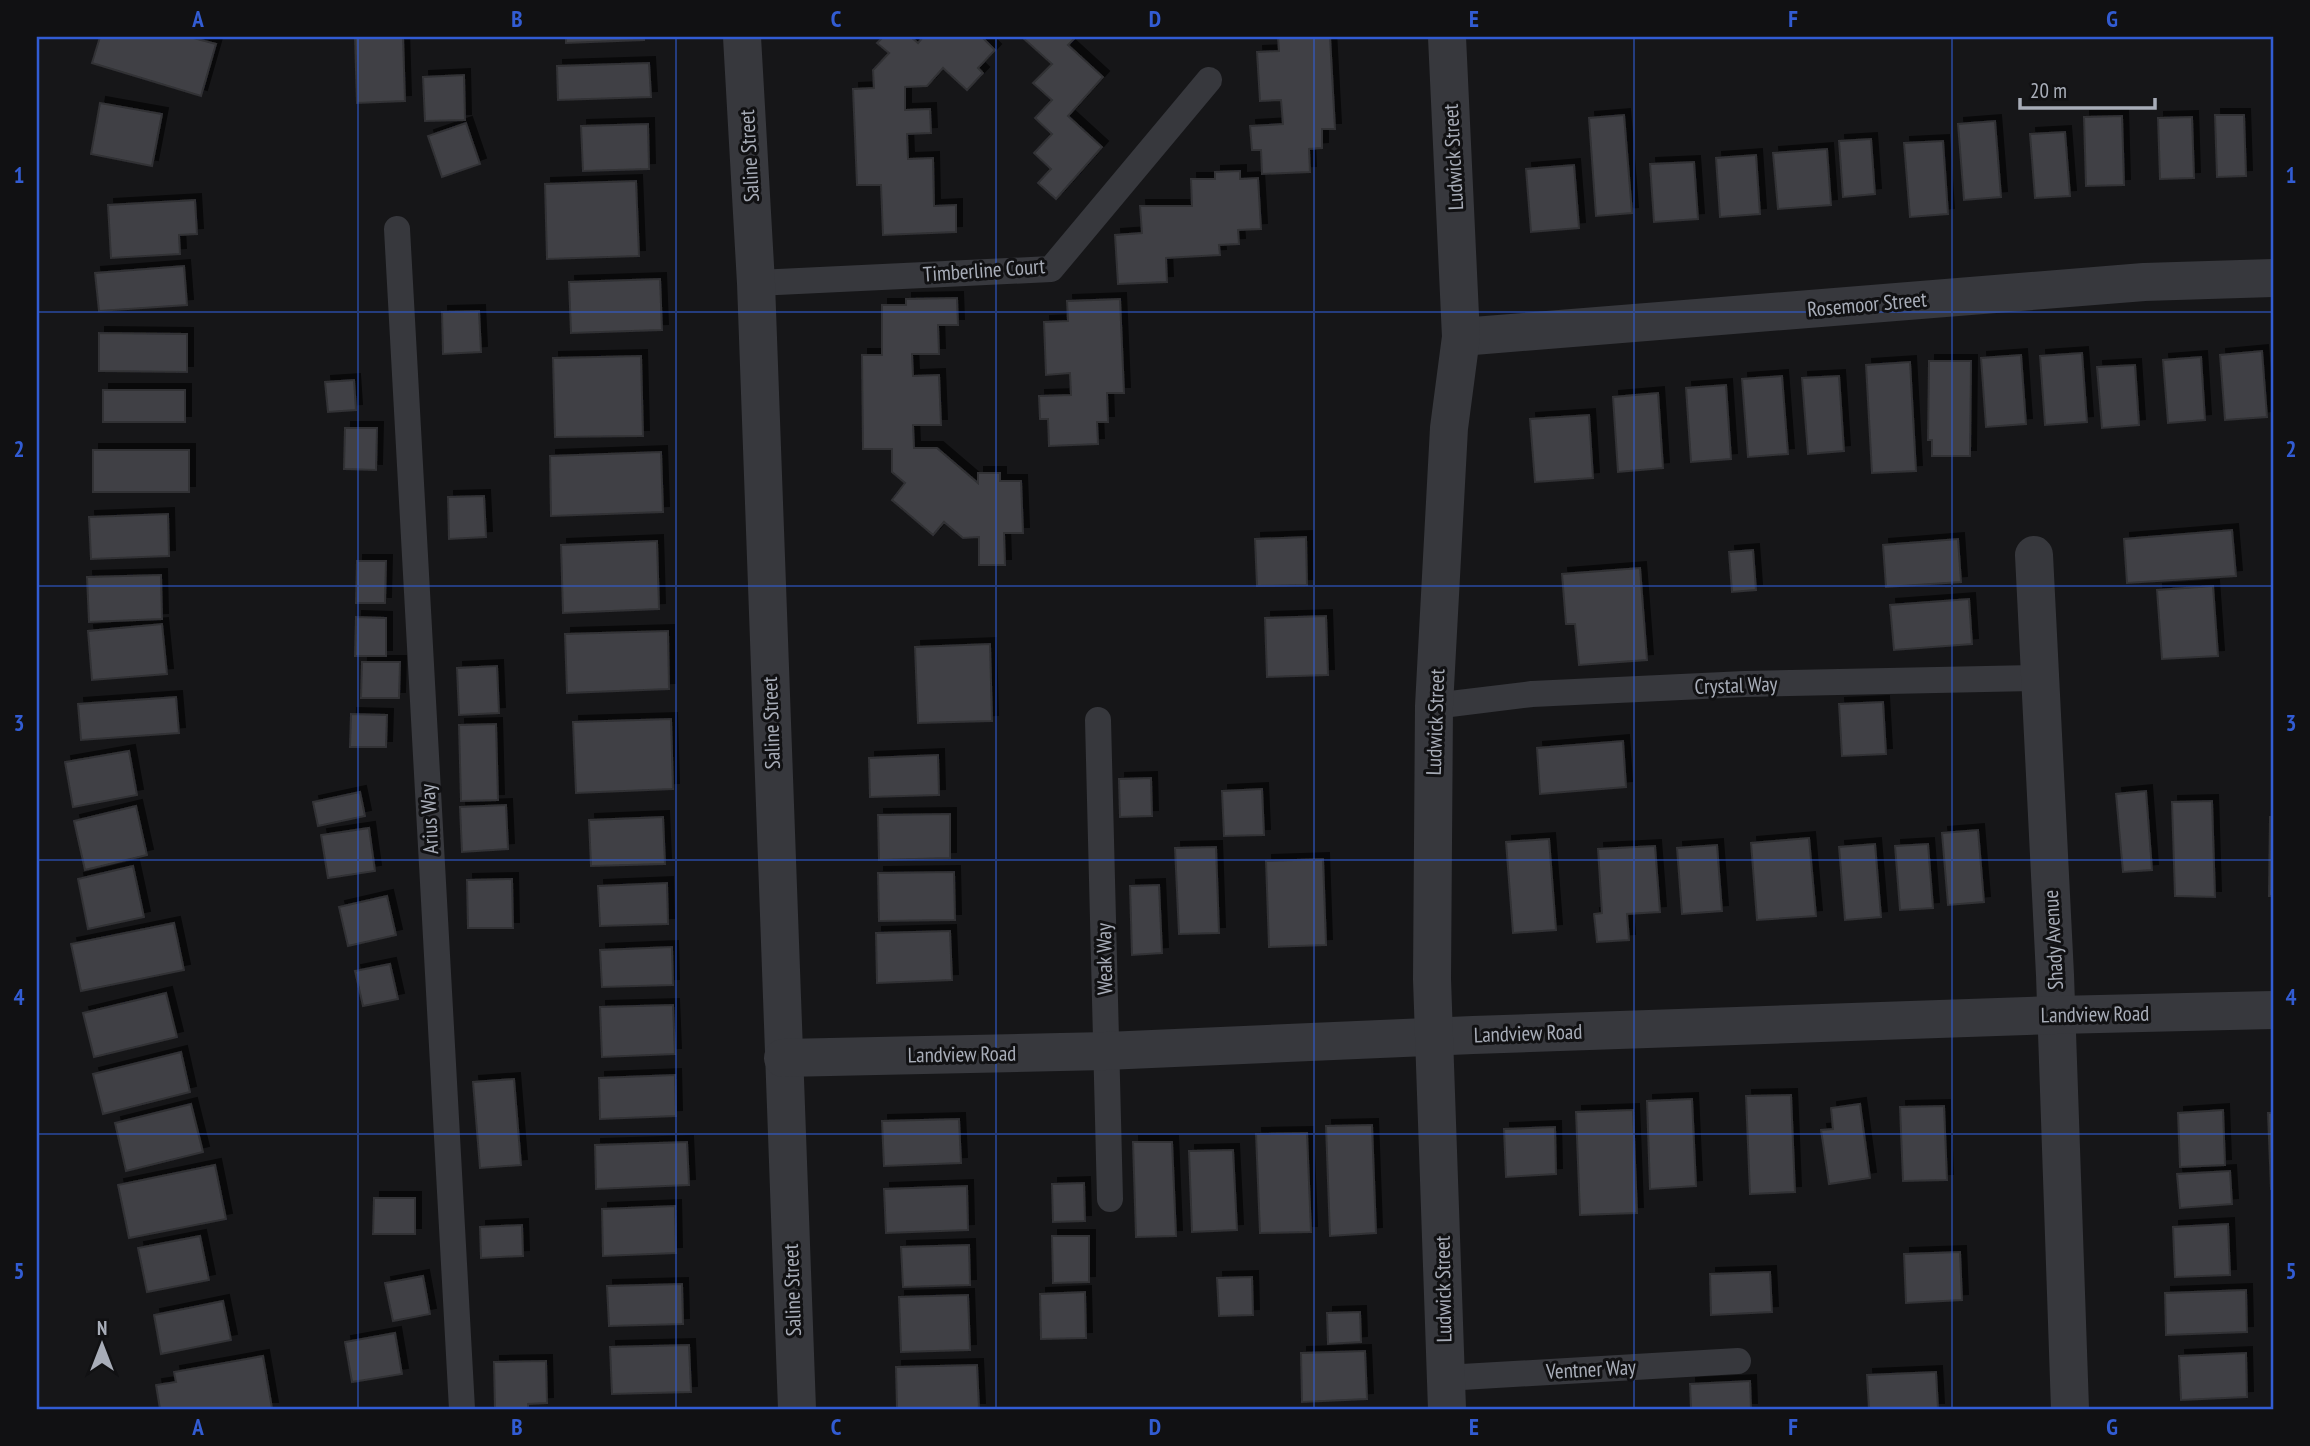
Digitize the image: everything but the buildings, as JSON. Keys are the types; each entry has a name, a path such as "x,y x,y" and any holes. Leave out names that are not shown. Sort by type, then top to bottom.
{"street":[{"name":"Saline Street","path":"742,37 756,283 797,1409"},
{"name":"Ludwick Street","path":"1446,1394 1432,979 1434,706 1449,428 1461,337 1447,37"},
{"name":"Rosemoor Street","path":"1461,337 2144,282 2273,278"},
{"name":"Shady Avenue","path":"2034,555 2056,1015 2070,1409"},
{"name":"Landview Road","path":"783,1058 1106,1051 2056,1015 2273,1010"}],"lane":[{"name":"Timberline Court","path":"756,283 1051,269 1209,79"},
{"name":"Arius Way","path":"397,229 461,1409"},
{"name":"Crystal Way","path":"1434,706 1546,693 1745,684 2039,678"},
{"name":"Weak Way","path":"1098,720 1110,1199"},
{"name":"Ventner Way","path":"1446,1394 1738,1361"}]}
